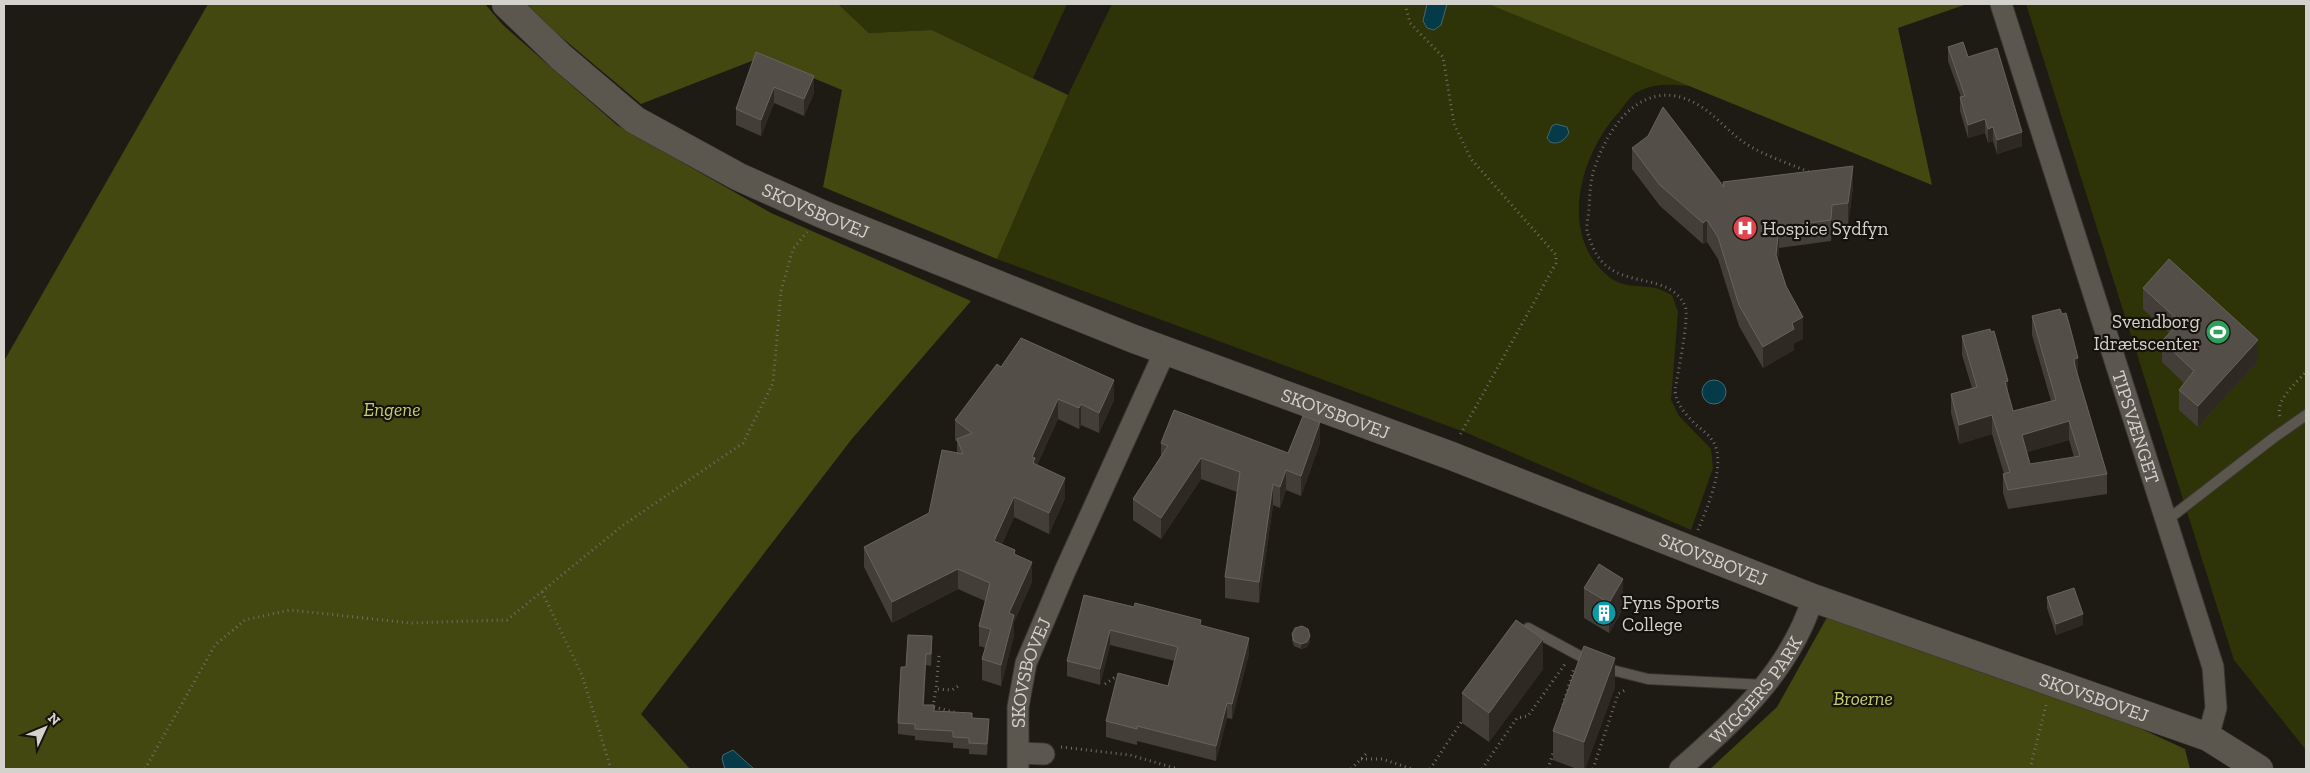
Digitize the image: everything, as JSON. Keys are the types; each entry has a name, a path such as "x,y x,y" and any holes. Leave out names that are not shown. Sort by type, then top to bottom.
{"street":[{"name":"SKOVSBOVEJ","path":"506,4 562,57 635,120 739,177 822,214 1165,350 1449,455 1813,598 2208,737 2259,769"},
{"name":"TIPSVÆNGET","path":"2001,4 2213,667 2216,708 2208,737"},
{"name":"SKOVSBOVEJ","path":"1044,754 1018,761 1018,707 1026,663 1044,617 1165,350"},
{"name":"WIGGERS PARK","path":"1680,769 1732,724 1766,685 1802,628 1813,598"}],"lane":[{"path":"2164,517 2175,514 2286,428 2306,415"},
{"path":"1528,628 1575,655 1614,671 1634,676 1648,679 1766,685"}],"path":[{"path":"1405,4 1410,23 1443,57 1454,124 1471,159 1556,255 1556,263 1449,455"},
{"path":"1691,549 1713,494 1718,470 1713,442 1681,408 1676,398 1675,392 1687,320 1686,307 1678,296 1667,288 1654,282 1623,277 1607,268 1596,254 1587,230 1590,184 1596,164 1608,137 1623,116 1651,97 1666,93 1696,103 1711,113 1746,144 1812,173"},
{"path":"145,769 215,645 246,620 290,610 410,623 507,620 622,526 743,443 773,383 781,291 793,249 822,214"},
{"path":"2286,428 2279,412 2280,404 2306,372"},
{"path":"542,592 582,675 611,769"},
{"path":"1560,711 1575,655"},
{"path":"1482,769 1517,718 1528,716 1575,655"},
{"path":"934,707 939,656"},
{"path":"1592,769 1618,694 1631,686 1634,676"},
{"path":"1105,684 1114,678 1126,678"},
{"path":"2030,769 2052,682"},
{"path":"936,689 952,690 960,684"},
{"path":"927,706 960,714"},
{"path":"1430,769 1464,717"},
{"path":"1044,754 1051,746 1130,755 1178,769"},
{"path":"1548,769 1554,750"},
{"path":"1351,769 1368,752"},
{"path":"1361,759 1382,759 1412,769"}],"green space":[{"name":"Engene","path":"208,4 485,4 503,25 617,125 771,213 971,301 851,440 641,714 690,769 4,769 4,361"},
{"path":"522,4 838,4 869,33 932,30 1068,95 997,259 823,187 842,90 762,57 641,104"},
{"path":"838,4 1067,4 1033,78 932,30 869,33"},
{"path":"1112,4 1488,4 1689,86 1656,86 1637,92 1630,99 1606,129 1594,149 1585,171 1580,194 1579,216 1583,238 1592,259 1608,276 1619,283 1657,289 1672,295 1678,312 1671,400 1679,416 1711,449 1713,468 1691,530 1467,433 997,259 1068,95"},
{"path":"1488,4 1967,4 1898,28 1932,185"},
{"name":"Svendborg Idrætscenter","path":"2026,4 2306,4 2306,750 2234,660"},
{"name":"Broerne","path":"1830,612 2046,685 2185,749 2190,769 1710,769 1777,707"}],"water":[{"path":"1427,4 1447,4 1441,25 1434,30 1427,28 1423,21"},
{"path":"1556,124 1567,127 1569,133 1561,142 1553,143 1547,138 1552,126"},
{"path":"1714,380 1722,384 1726,392 1722,400 1714,404 1706,400 1702,392 1706,384"},
{"path":"733,750 754,769 725,769 722,759 723,755"}],"building":[{"path":"1963,42 1968,57 1997,48 2022,132 1997,140 1993,127 1988,129 1985,119 1968,125 1960,97 1965,96 1948,47"},
{"path":"756,52 814,76 804,99 774,87 761,120 736,109"},
{"path":"1663,107 1724,187 1723,182 1853,166 1848,203 1832,205 1831,220 1779,227 1776,255 1786,286 1803,317 1792,323 1794,329 1763,347 1739,305 1718,237 1707,220 1703,223 1660,185 1632,148 1648,136"},
{"path":"2169,259 2258,340 2198,406 2179,390 2194,371 2162,341 2180,322 2143,288"},
{"path":"2060,309 2062,314 2066,313 2078,358 2074,359 2075,366 2107,474 2008,490 2003,474 2010,472 1992,415 1959,425 1951,394 1977,387 1962,336 1990,329 1991,332 1994,331 2008,381 2005,382 2013,411 2056,400 2032,316","holes":["2069,421 2080,456 2030,464 2022,435"]},
{"path":"1021,338 1114,380 1099,413 1081,404 1079,408 1058,399 1032,457 1035,458 1033,463 1065,478 1049,513 1014,497 994,541 1015,550 1014,554 1032,562 1009,613 1014,615 1001,665 982,659 991,629 979,626 990,583 958,569 892,602 864,547 929,513 942,450 963,454 957,439 972,433 955,420 997,364 1001,367"},
{"path":"1174,410 1288,453 1303,416 1320,422 1301,476 1286,470 1280,487 1273,484 1259,582 1225,577 1240,472 1201,458 1161,518 1133,499 1168,446 1161,443"},
{"path":"1599,564 1623,579 1609,603 1584,588"},
{"path":"2074,588 2083,614 2056,624 2047,597"},
{"path":"1084,595 1134,607 1135,603 1201,620 1200,625 1249,638 1232,704 1227,703 1216,746 1137,726 1137,729 1106,721 1118,673 1168,686 1178,647 1110,630 1100,669 1067,661"},
{"path":"1516,620 1543,639 1489,713 1462,693"},
{"path":"1302,626 1308,629 1310,636 1307,642 1301,644 1294,641 1292,634 1295,628"},
{"path":"908,635 932,636 931,654 926,654 923,705 934,705 934,711 972,713 972,718 989,719 987,744 969,743 969,738 953,737 953,731 915,729 915,724 898,723 901,667 906,667"},
{"path":"1584,646 1615,658 1584,742 1553,731"}],"place":[{"name":"Hospice Sydfyn","path":"1745,228"},
{"name":"Svendborg Idrætscenter","path":"2218,332"},
{"name":"Fyns Sports College","path":"1604,613"}]}
